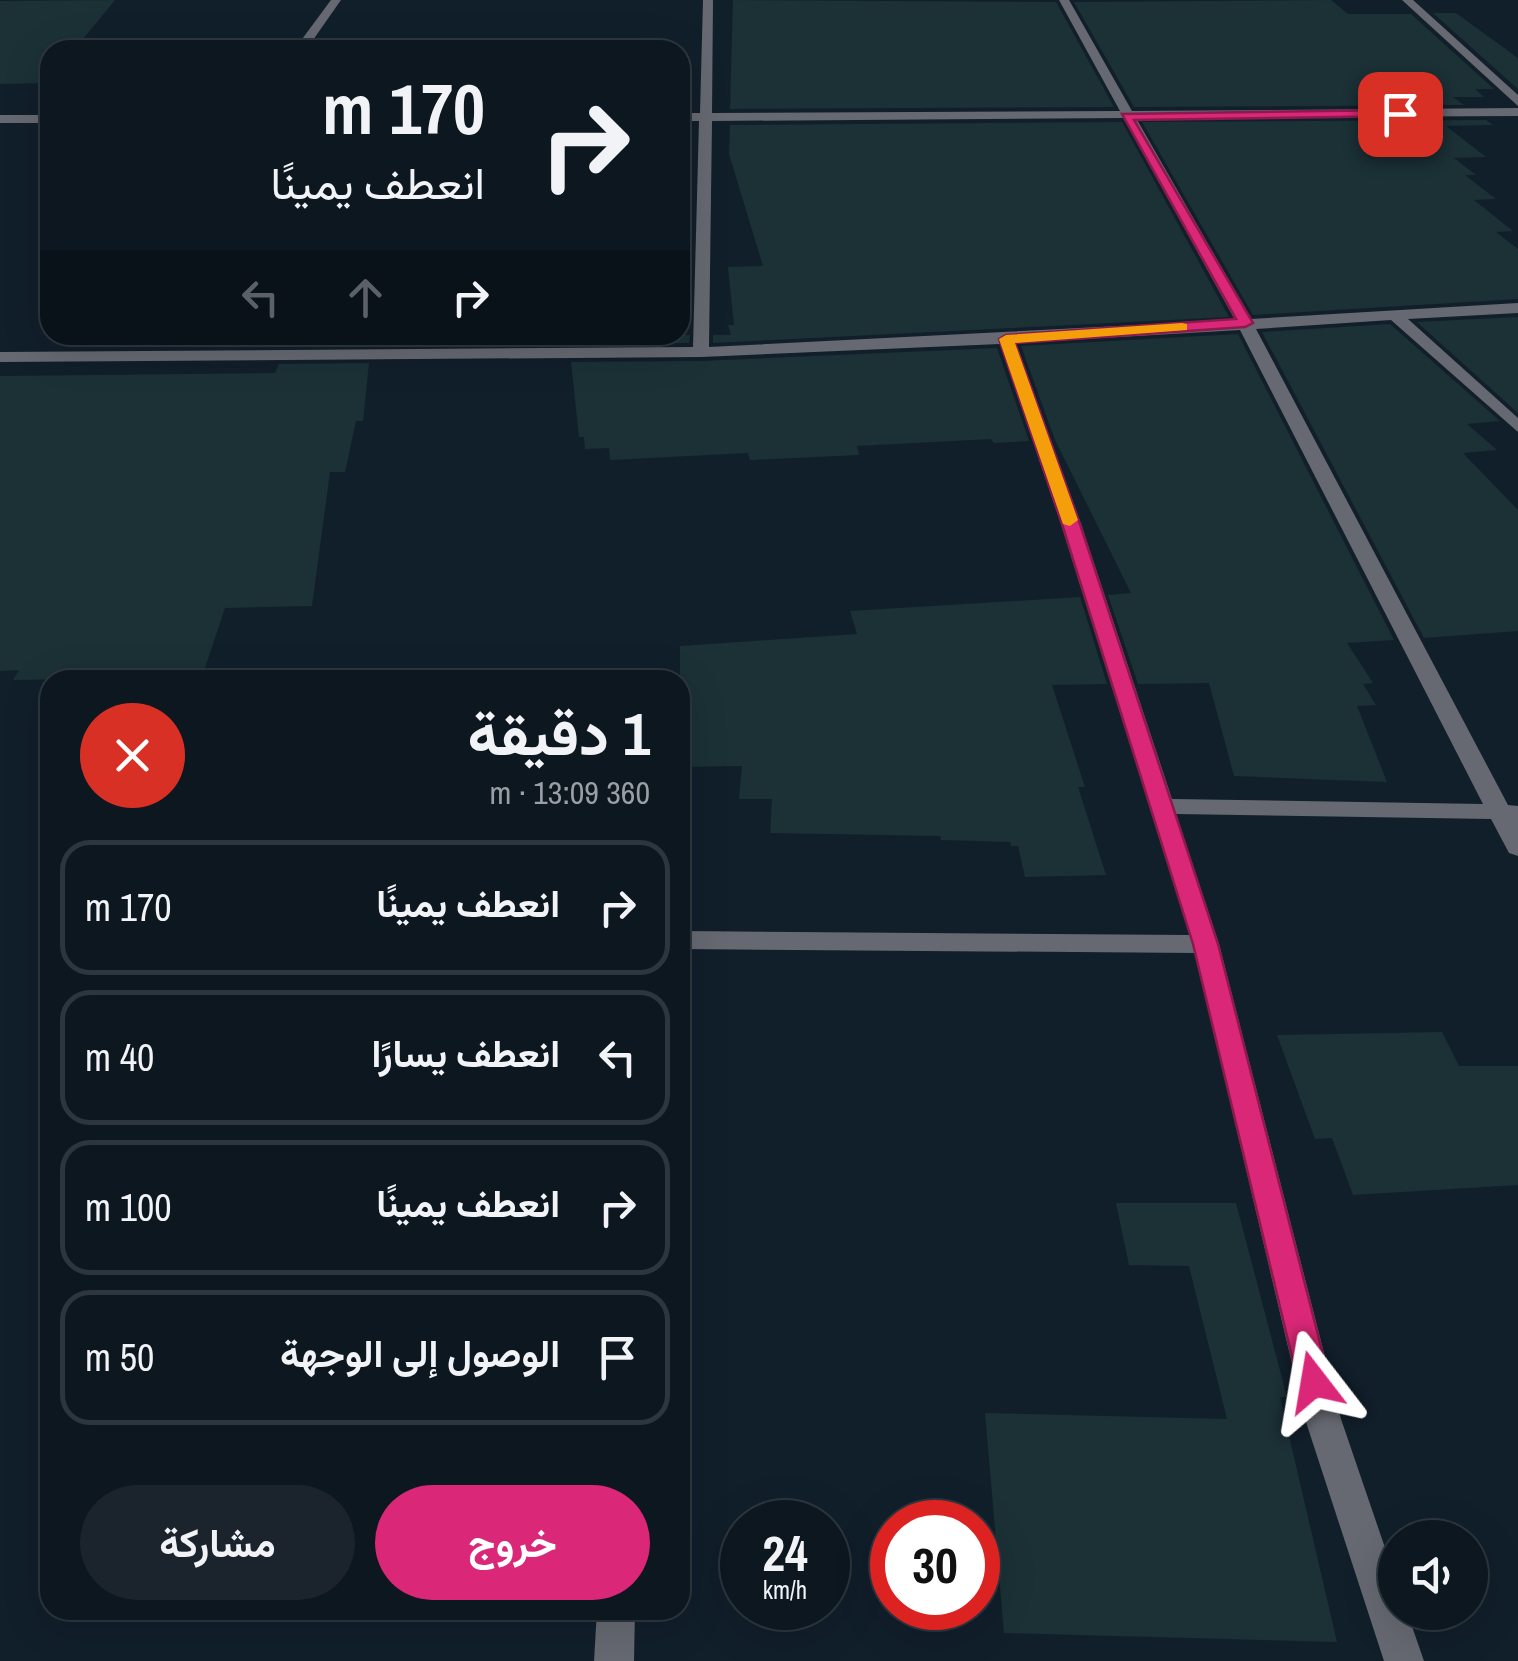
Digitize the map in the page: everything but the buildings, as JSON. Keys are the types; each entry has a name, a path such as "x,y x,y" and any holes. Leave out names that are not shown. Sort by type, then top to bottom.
{"street":[{"path":"307,40 336,0"},
{"path":"702,352 708,0"},
{"path":"1064,0 1245,323 1510,812 1518,848"},
{"path":"1406,0 1518,102"},
{"path":"690,116 1518,112"},
{"path":"0,119 40,120"},
{"path":"0,357 702,352 1006,339 1518,308"},
{"path":"1394,314 1518,427"},
{"path":"1006,339 1206,944 1323,1419 1404,1661"},
{"path":"105,356 112,345"},
{"path":"1162,806 1510,812"},
{"path":"690,940 1206,944"},
{"path":"614,1661 616,1620"}],"slow traffic":[{"path":"1070,520 1006,339 1182,327"}],"route":[{"path":"1314,1382 1206,944 1071,524 1006,339 1245,323 1126,116 1400,114"}]}
